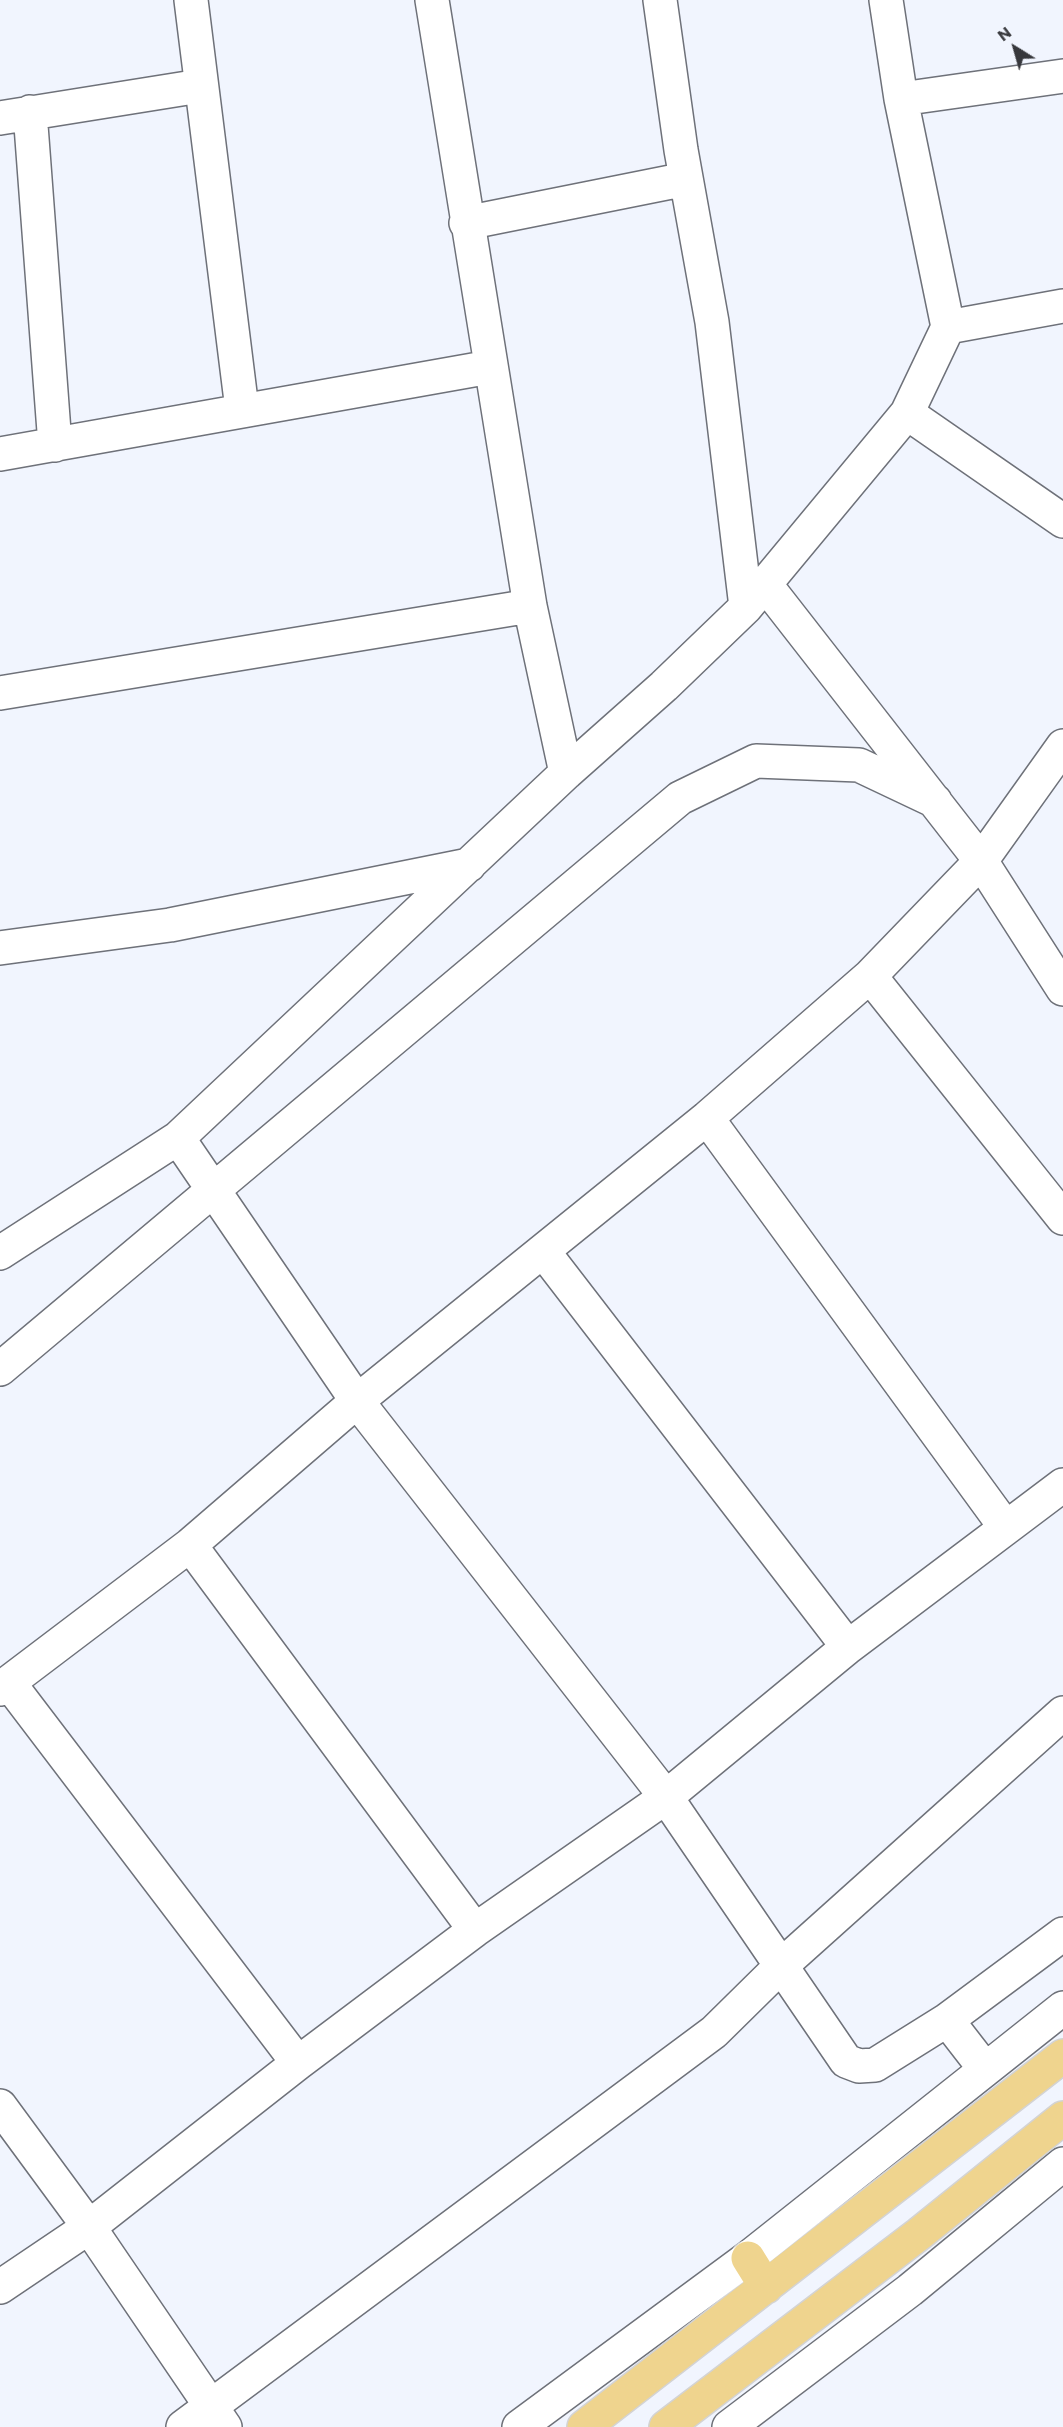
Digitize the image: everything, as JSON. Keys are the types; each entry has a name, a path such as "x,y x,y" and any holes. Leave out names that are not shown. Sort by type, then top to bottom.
{"highway":[{"path":"584,2427 1063,2056"},
{"path":"682,2422 1063,2118"},
{"path":"748,2258 766,2287"}],"street":[{"path":"191,0 242,409"},
{"path":"432,0 466,223 530,606 566,773"},
{"path":"660,0 686,179 712,322 756,595 935,801 981,861 1063,989"},
{"path":"0,1253 178,1138 566,773 664,686 756,595 907,413 948,327 901,99 886,0"},
{"path":"901,99 1063,76"},
{"path":"55,445 15,115 200,86"},
{"path":"466,223 686,179"},
{"path":"948,327 1063,306"},
{"path":"0,454 242,409 490,367"},
{"path":"907,413 1063,522"},
{"path":"0,693 530,606"},
{"path":"298,2063 4,1686 190,1545 357,1401 707,1118 870,976 981,861 1063,746"},
{"path":"0,1369 680,798 756,761 859,765 935,801"},
{"path":"0,948 170,925 469,865"},
{"path":"870,976 1063,1218"},
{"path":"707,1118 1006,1528"},
{"path":"178,1138 357,1401 666,1797 846,2061 859,2066 875,2065 947,2020 1063,1934"},
{"path":"543,1251 848,1647"},
{"path":"0,2288 88,2227 298,2063 475,1930 666,1797 848,1647 1063,1485"},
{"path":"190,1545 475,1930"},
{"path":"183,2427 218,2417 714,2032 782,1965 1063,1713"},
{"path":"519,2427 748,2258 1063,2008"},
{"path":"947,2020 985,2069"},
{"path":"0,2106 88,2227 218,2417"},
{"path":"729,2427 910,2290 1063,2164"}]}
